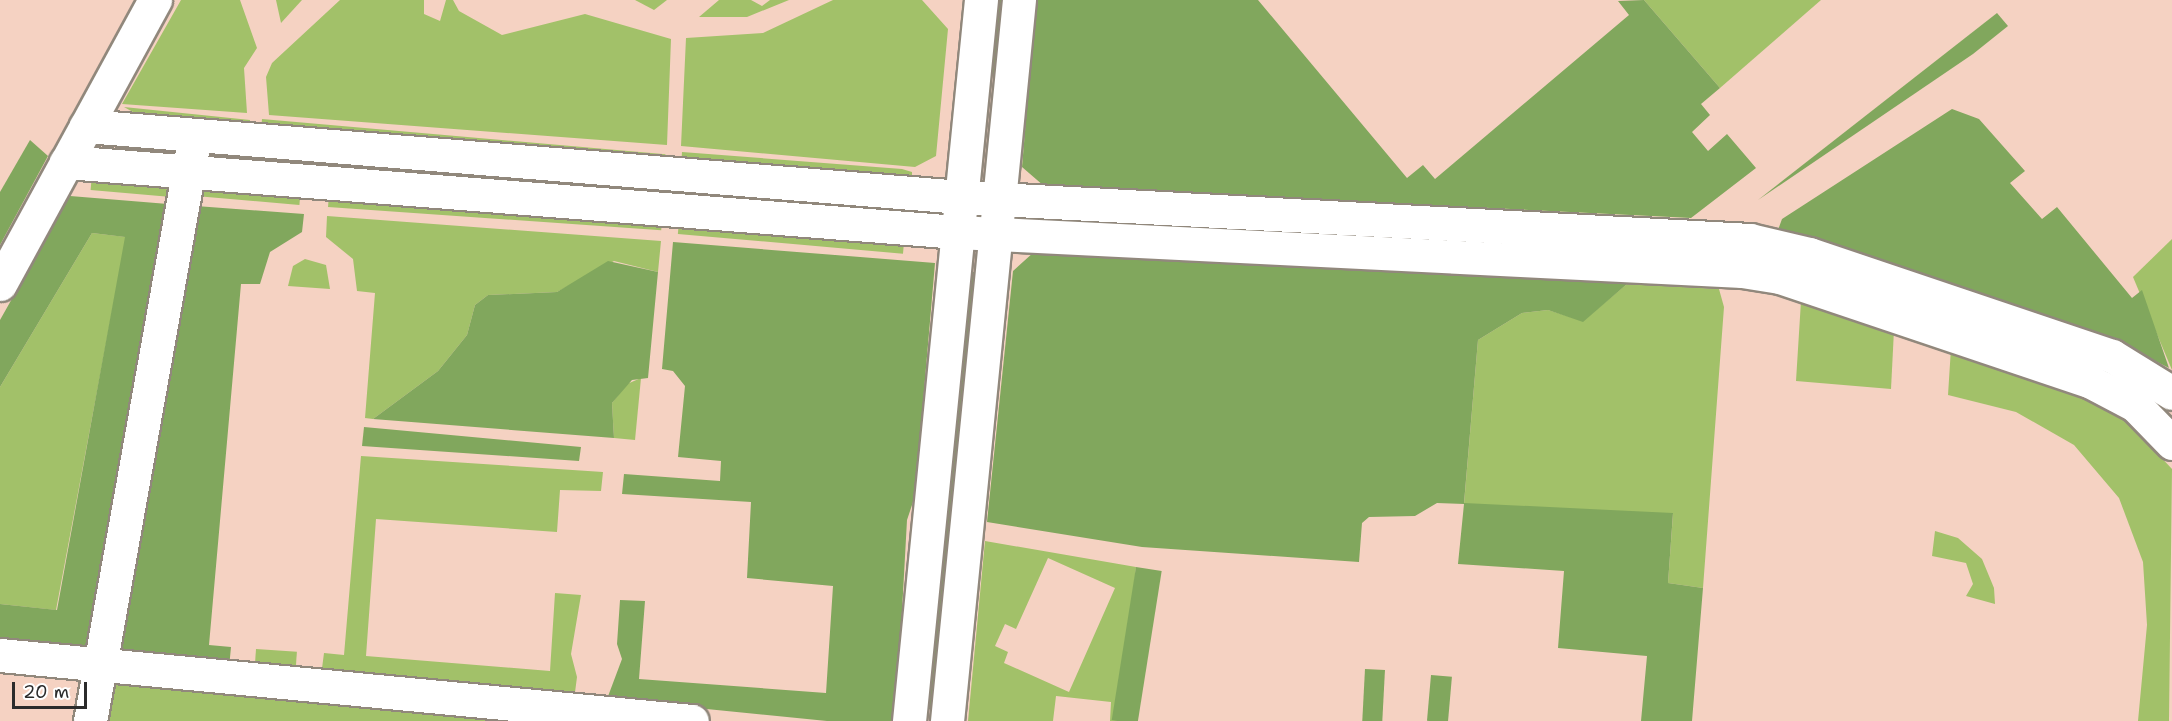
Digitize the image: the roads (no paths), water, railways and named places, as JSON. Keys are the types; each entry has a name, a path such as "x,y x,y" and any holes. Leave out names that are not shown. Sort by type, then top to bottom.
{"street":[{"path":"0,284 155,0"},
{"path":"947,721 1019,0"},
{"path":"909,721 961,196 977,4"},
{"path":"86,126 999,199 1761,242 2112,356 2172,393"},
{"path":"90,721 195,134"},
{"path":"66,162 957,232 1765,274 2104,387 2135,405 2172,443"},
{"path":"0,655 692,721"}]}
